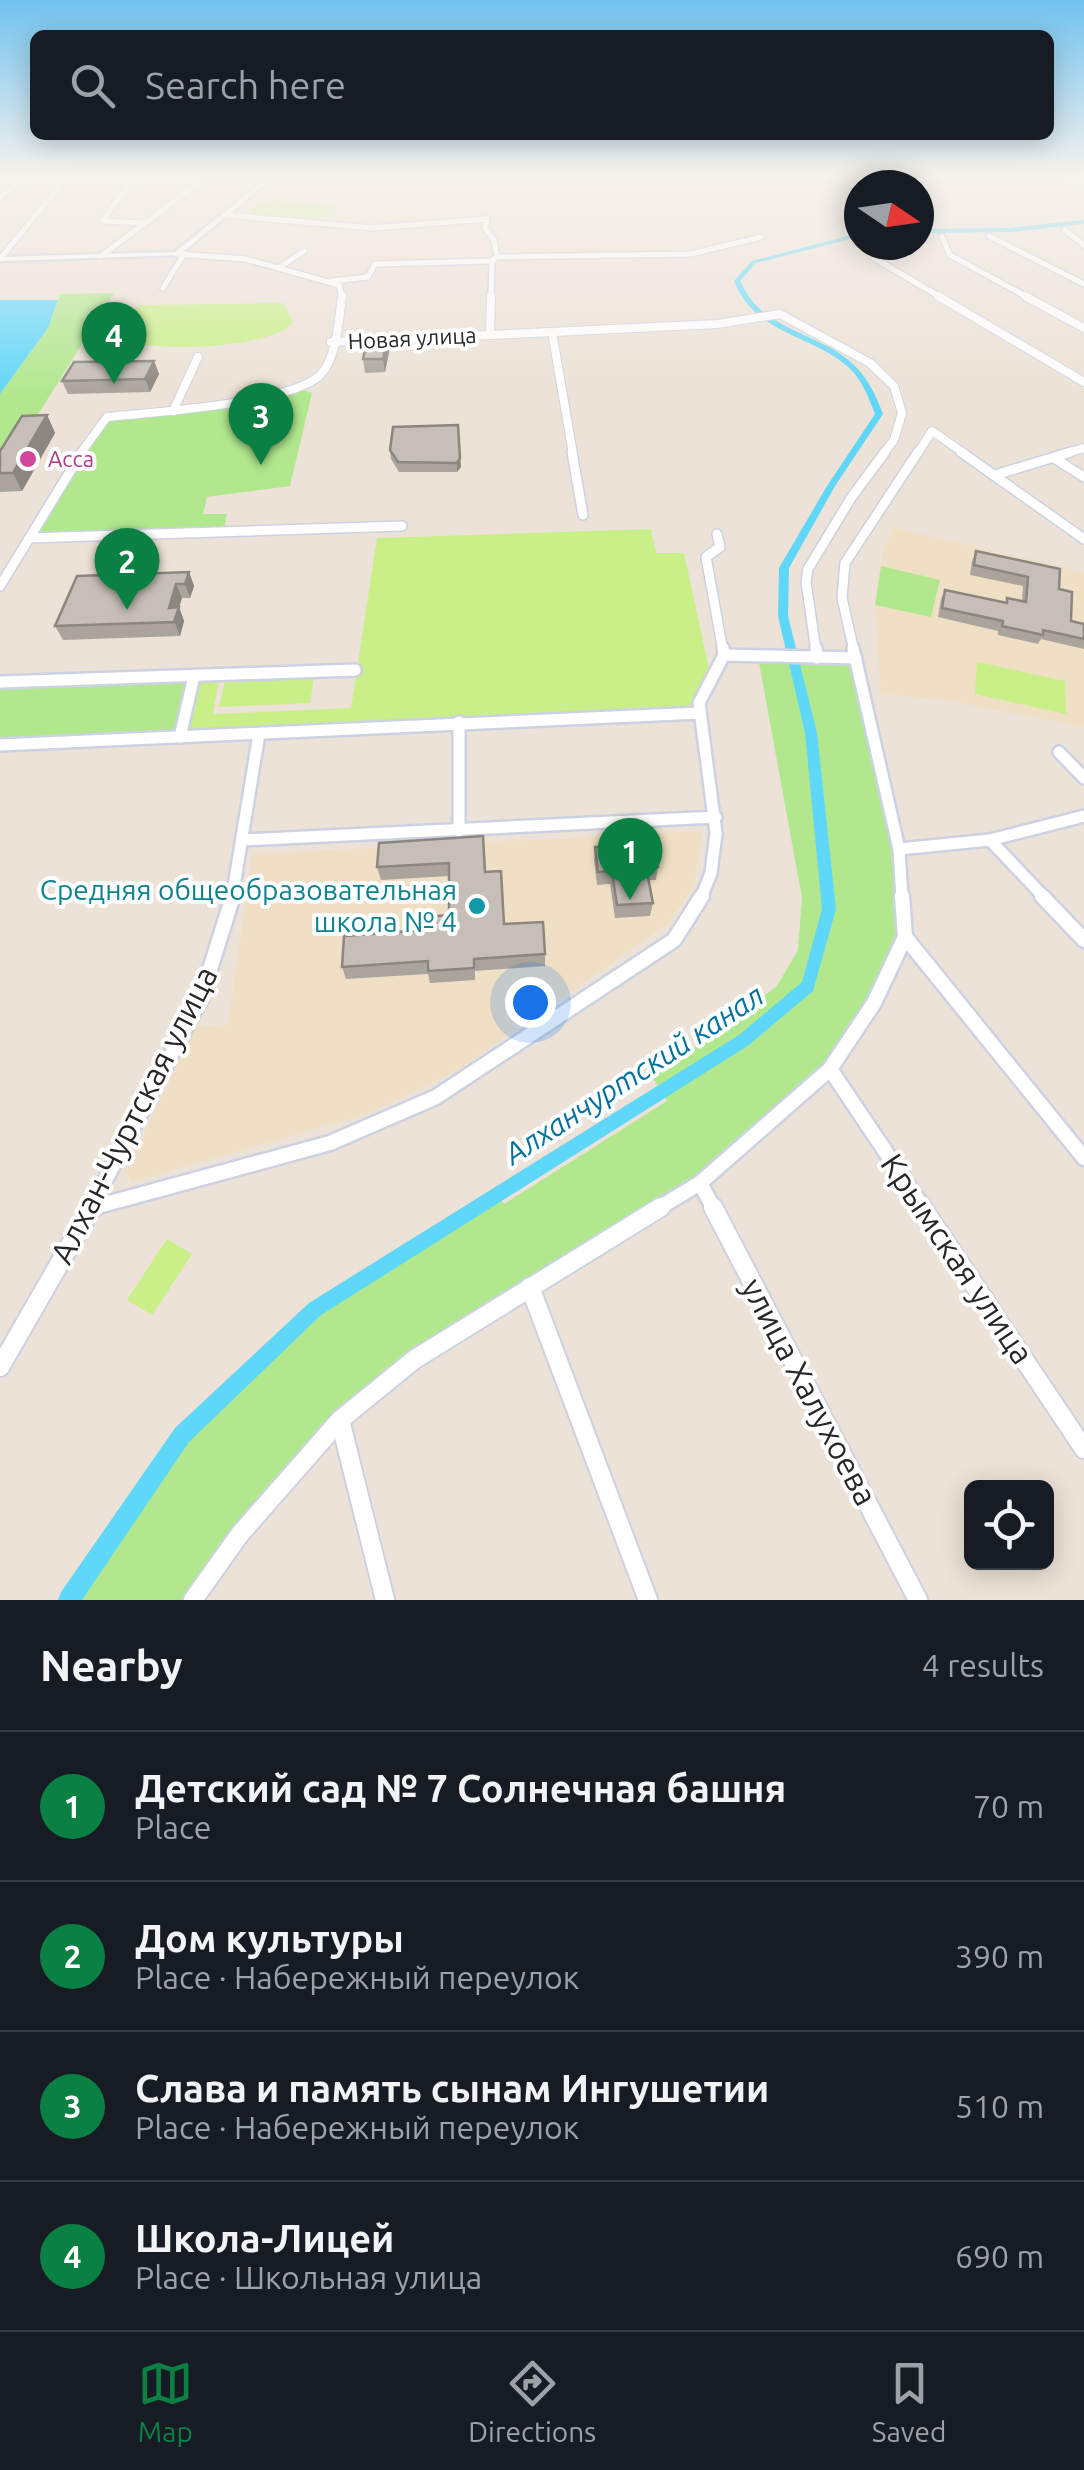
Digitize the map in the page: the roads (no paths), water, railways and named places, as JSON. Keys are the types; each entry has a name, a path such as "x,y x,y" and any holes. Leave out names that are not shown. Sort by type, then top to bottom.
{"street":[{"path":"101,256 112,248"},
{"path":"163,288 187,248"},
{"name":"Новая улица","path":"331,342 490,334 494,248"},
{"path":"0,258 228,256 332,281 368,278 375,264 691,254 719,248"},
{"path":"947,248 950,254 1084,328"},
{"path":"1012,248 1084,284"},
{"path":"280,267 304,251"},
{"path":"877,260 1084,382"},
{"path":"0,586 100,422 107,417 173,411 306,384 323,372 343,292 332,281"},
{"path":"490,334 717,324 780,314 870,362 894,386 902,413 894,440 851,498 808,569 806,582 817,658"},
{"path":"552,332 583,515"},
{"path":"173,411 198,358"},
{"path":"193,1600 240,1534 340,1420 415,1359 700,1183 830,1068 874,1003 905,936 899,849 842,598 844,563 932,431 1084,539"},
{"path":"996,475 1084,448"},
{"path":"1054,458 1084,477"},
{"path":"30,538 402,526"},
{"path":"90,1208 330,1143 436,1097 674,940 699,906 712,879 716,817 699,700 724,655 706,557 720,546 717,534"},
{"path":"724,655 856,658"},
{"path":"0,682 355,670"},
{"path":"180,736 194,676"},
{"path":"0,745 700,713"},
{"path":"459,722 459,831"},
{"name":"Алхан-Чуртская улица","path":"0,1367 202,998 230,912 259,734"},
{"path":"1059,752 1084,778"},
{"path":"899,849 990,840 1084,816"},
{"path":"243,840 716,817"},
{"path":"990,840 1084,940"},
{"path":"905,936 1084,1158"},
{"name":"Крымская улица","path":"830,1068 1084,1450"},
{"name":"улица Халухоева","path":"700,1183 918,1600"},
{"path":"530,1287 648,1600"},
{"path":"340,1420 385,1600"}],"water":[{"path":"0,300 58,300 48,328 0,394"}],"waterway":[{"name":"Алханчуртский канал","path":"69,1600 182,1435 315,1309 744,1040 808,986 829,909 811,733 783,616 784,568 831,486 879,414 868,386 851,366 831,351 766,317 749,302 737,281 754,262 810,248"}],"place":[{"name":"Школа-Лицей","path":"114,384"},
{"name":"Асса","path":"28,459"},
{"name":"Слава и память сынам Ингушетии","path":"261,465"},
{"name":"Дом культуры","path":"127,610"},
{"name":"Детский сад № 7 Солнечная башня","path":"630,900"},
{"name":"Средняя общеобразовательная школа № 4","path":"477,906"}]}
